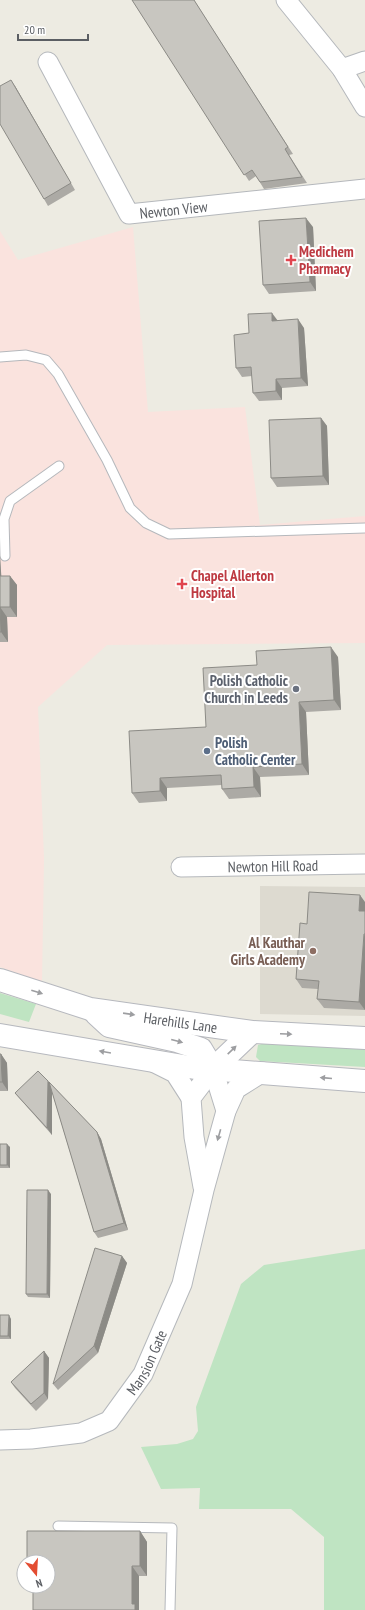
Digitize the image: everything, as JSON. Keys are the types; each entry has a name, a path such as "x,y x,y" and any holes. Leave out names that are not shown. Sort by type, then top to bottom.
{"main road":[{"name":"Harehills Lane","path":"0,980 90,1009 252,1032 365,1038"},
{"path":"90,1009 109,1026 177,1040 201,1048 213,1069"},
{"path":"213,1069 252,1032"},
{"path":"0,1035 149,1060 213,1069 365,1081"}],"street":[{"path":"286,0 342,68 365,107"},
{"path":"342,68 365,61"},
{"name":"Newton View","path":"48,62 129,214 365,189"},
{"name":"Newton Hill Road","path":"180,867 365,864"},
{"path":"149,1060 175,1073 191,1098 213,1069"},
{"path":"213,1069 226,1111"},
{"name":"Mansion Gate","path":"0,1440 31,1439 82,1433 109,1421 144,1374 182,1284 204,1190 226,1111 236,1089 263,1072"},
{"name":"Mansion Gate","path":"191,1098 194,1137 204,1190"}],"lane":[{"path":"0,357 26,355 46,360 58,374 98,445 130,508 146,523 169,534 365,528"},
{"path":"5,556 4,519 10,501 59,466"},
{"path":"58,1526 172,1528 170,1610"}],"shaded area":[{"name":"Chapel Allerton Hospital","path":"133,227 148,412 245,407 260,525 365,516 365,643 107,645 38,707 44,858 42,982 0,967 0,231 18,260"},
{"name":"Al Kauthar Girls Academy","path":"260,886 365,887 365,1016 260,1014"}],"green space":[{"path":"0,993 36,1004 29,1022 0,1014"},
{"path":"265,1043 365,1049 365,1067 260,1061 256,1057 258,1045"},
{"path":"365,1249 365,1610 324,1610 324,1537 291,1509 199,1509 200,1488 161,1489 141,1447 177,1444 193,1439 198,1431 196,1407 241,1284 264,1265"}],"building":[{"path":"132,0 194,0 288,147 285,149 302,177 260,182 252,170 244,175"},
{"path":"11,80 71,183 44,199 0,124 0,86"},
{"name":"Medichem Pharmacy","path":"306,218 310,282 263,285 259,221"},
{"path":"272,313 272,321 298,319 301,378 276,379 276,391 253,393 251,367 236,368 234,335 249,333 248,314"},
{"path":"321,418 323,476 271,478 269,420"},
{"path":"0,576 10,576 10,607 0,607"},
{"path":"0,607 1,632 0,632"},
{"path":"331,647 334,700 299,702 302,764 253,767 254,787 222,789 221,775 160,778 160,791 132,793 129,731 206,727 203,668 257,665 256,651"},
{"path":"309,892 360,895 359,911 365,911 365,934 359,1002 317,999 319,981 296,979 300,923 307,924"},
{"path":"1,1054 2,1082 0,1082"},
{"path":"38,1071 48,1081 47,1128 15,1093"},
{"path":"49,1082 97,1132 124,1223 94,1232"},
{"path":"0,1144 7,1144 7,1165 0,1165"},
{"path":"27,1190 48,1190 47,1294 26,1294"},
{"path":"95,1248 122,1256 94,1346 53,1384"},
{"path":"0,1315 9,1315 8,1336 0,1336"},
{"path":"44,1351 44,1393 31,1404 11,1382"},
{"path":"27,1531 140,1531 140,1566 132,1566 132,1604 135,1604 135,1610 33,1610 33,1594 56,1594 56,1554 27,1554"}],"place":[{"name":"Medichem Pharmacy","path":"291,260"},
{"name":"Chapel Allerton Hospital","path":"182,584"},
{"name":"Polish Catholic Church in Leeds","path":"296,689"},
{"name":"Polish Catholic Center","path":"207,751"},
{"name":"Al Kauthar Girls Academy","path":"313,951"}]}
